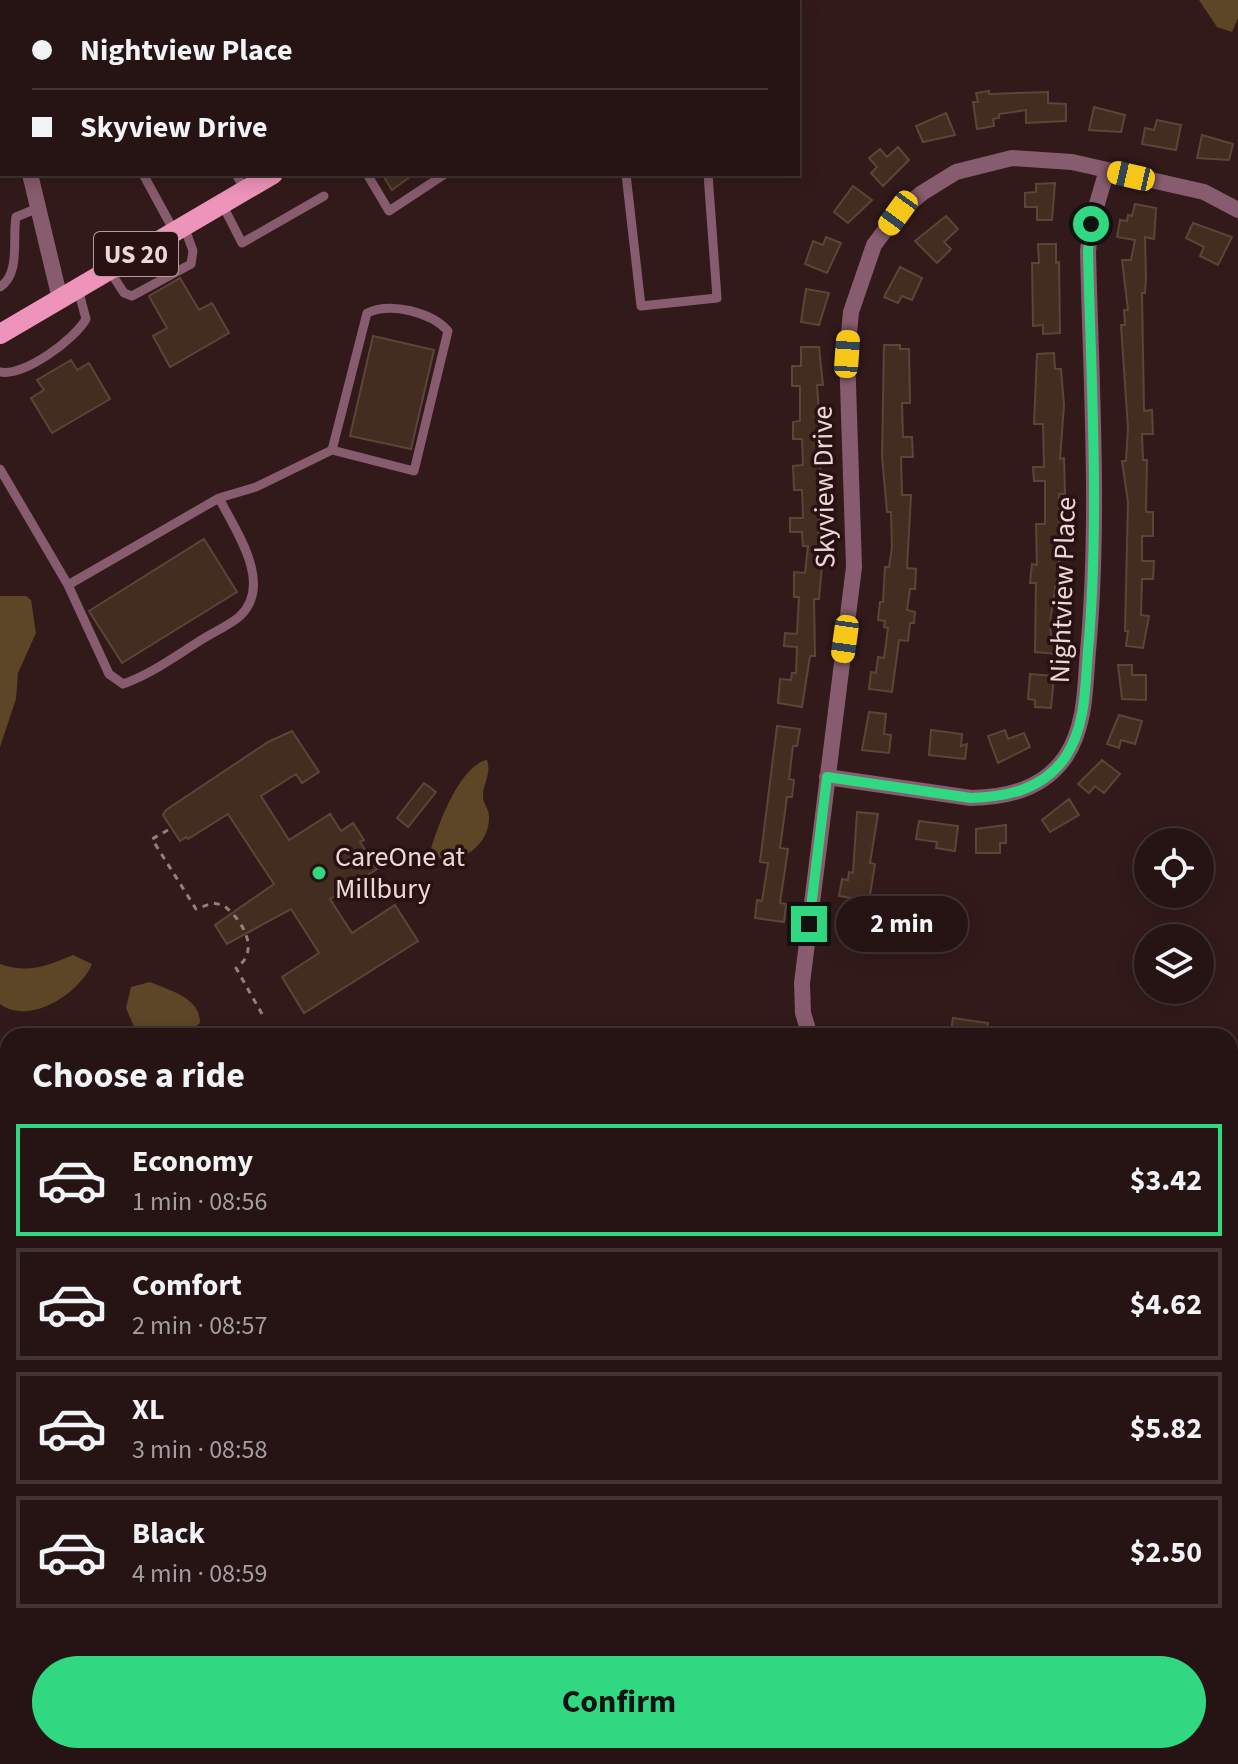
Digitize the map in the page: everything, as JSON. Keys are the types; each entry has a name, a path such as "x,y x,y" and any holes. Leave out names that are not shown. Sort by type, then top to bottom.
{"main road":[{"name":"US 20","path":"2,327 69,294 222,204 241,182 265,176"}],"street":[{"name":"Skyview Drive","path":"808,1028 803,1013 802,983 854,567 847,354 851,312 874,245 898,213 922,193 956,172 1012,158 1072,162 1204,192 1238,210"},
{"name":"Nightview Place","path":"827,777 971,798 993,797 1036,785 1051,774 1079,730 1092,606 1094,521 1088,251 1091,224 1107,170"},
{"path":"30,176 38,208 69,294"}],"lane":[{"path":"109,270 124,293 132,296 191,264 193,251 144,176"},
{"path":"368,176 389,211 442,176"},
{"path":"626,176 641,306 717,298 708,176"},
{"path":"222,204 242,243 324,196"},
{"path":"0,287 8,282 14,263 16,217 38,208"},
{"path":"0,372 27,367 77,334 86,319 69,294"},
{"path":"68,585 219,498 256,487 332,450 414,471 448,331 436,318 381,306 367,313 332,450"},
{"path":"0,469 68,585 109,674 123,684 144,676 240,616 253,599 252,572 245,547 219,498"}],"path":[{"path":"168,830 152,839 196,909 213,903 223,905 247,936 250,947 246,961 236,968 262,1014"}],"shaded area":[{"path":"1199,0 1238,0 1238,18 1232,32 1217,27"},
{"path":"0,596 26,596 31,600 36,633 18,673 16,699 0,747"},
{"path":"487,760 483,793 489,816 486,834 468,853 443,862 431,849 445,812 459,784 477,764"},
{"path":"73,955 92,964 77,986 66,995 39,1009 25,1011 12,1010 0,1004 0,964 37,967"},
{"path":"150,982 175,992 195,1007 200,1023 193,1028 135,1028 126,1008 131,987"}],"building":[{"path":"989,91 989,94 1048,92 1048,103 1066,104 1066,121 1026,123 1026,110 999,114 999,118 993,119 994,126 977,129 973,102 978,102 976,93"},
{"path":"1094,107 1125,115 1121,132 1089,130"},
{"path":"946,113 955,135 923,142 916,126"},
{"path":"1157,120 1181,125 1176,150 1142,144 1145,128 1154,130"},
{"path":"1202,135 1233,144 1229,160 1197,158"},
{"path":"898,147 909,160 883,186 871,173 877,167 869,158 880,149 887,157"},
{"path":"389,176 411,176 392,190 385,179"},
{"path":"1055,183 1052,220 1037,220 1037,207 1025,207 1025,193 1036,192 1036,184"},
{"path":"853,186 872,200 848,223 834,212"},
{"path":"1135,204 1156,208 1154,239 1145,237 1146,277 1145,293 1142,293 1144,411 1152,410 1153,434 1142,434 1143,460 1147,460 1146,512 1153,512 1153,536 1142,536 1142,561 1154,561 1153,579 1142,579 1141,615 1149,616 1143,648 1126,646 1128,631 1125,631 1128,502 1122,461 1126,461 1128,428 1121,325 1125,325 1124,310 1128,310 1122,260 1131,260 1135,240 1117,237 1120,220 1127,221 1128,215 1132,216"},
{"path":"946,216 958,229 944,242 951,249 937,263 915,241"},
{"path":"1193,223 1232,237 1218,265 1200,256 1204,247 1186,238"},
{"path":"826,237 841,243 827,273 805,264 813,241 823,245"},
{"path":"1038,244 1056,244 1060,333 1043,334 1043,325 1033,326 1032,263 1039,263"},
{"path":"900,267 922,278 912,300 902,296 898,303 884,297"},
{"path":"180,278 199,310 212,303 229,333 170,367 153,336 167,328 149,296"},
{"path":"806,289 829,293 819,325 801,322"},
{"path":"373,336 434,350 411,449 350,436"},
{"path":"884,345 900,345 900,349 909,349 910,403 902,403 903,437 912,437 913,457 901,457 902,495 911,495 907,568 916,569 915,589 910,589 907,610 915,612 914,623 910,623 908,641 899,640 892,692 869,689 871,672 876,673 878,657 884,658 888,628 884,627 885,621 878,620 880,602 883,602 885,567 889,567 892,548 891,512 887,512 882,456"},
{"path":"801,347 819,347 823,385 817,385 821,439 818,566 822,566 819,599 814,599 815,656 810,656 802,707 778,703 780,679 791,680 792,673 796,673 797,647 784,646 785,633 797,634 799,597 794,597 794,572 805,573 808,546 803,546 802,532 790,532 790,518 803,518 802,490 794,490 793,466 803,465 802,439 793,439 793,422 800,421 800,386 792,386 792,366 801,366"},
{"path":"1054,353 1055,369 1061,369 1064,405 1060,459 1064,458 1065,494 1059,494 1061,552 1050,621 1051,636 1059,637 1058,654 1035,652 1036,583 1030,583 1032,564 1037,565 1036,524 1045,524 1045,481 1034,481 1033,467 1044,467 1043,424 1034,424 1037,354"},
{"path":"71,360 77,370 89,363 110,399 52,433 31,398 44,390 37,380"},
{"path":"204,539 237,592 122,663 89,611"},
{"path":"1118,665 1132,665 1132,675 1146,675 1146,700 1122,699"},
{"path":"1030,674 1054,676 1051,708 1035,707 1035,700 1028,699"},
{"path":"869,712 886,714 884,734 891,735 889,753 862,750"},
{"path":"1119,715 1142,721 1135,744 1121,740 1119,748 1107,744"},
{"path":"777,726 800,729 797,746 793,746 789,779 794,780 792,797 787,797 780,848 788,849 780,903 786,904 784,922 755,918 757,900 762,901 768,863 760,862"},
{"path":"931,730 962,734 961,746 967,744 965,759 929,755"},
{"path":"1005,730 1008,739 1024,733 1030,747 998,763 988,736"},
{"name":"CareOne at Millbury","path":"292,731 319,772 302,783 296,774 261,796 289,840 330,814 341,831 353,823 364,840 360,842 377,869 330,899 352,933 395,905 418,941 304,1013 282,977 319,953 291,909 227,944 215,925 274,884 228,814 180,841 163,815 268,742"},
{"path":"1102,760 1120,774 1104,793 1095,786 1089,793 1078,784"},
{"path":"424,783 436,792 408,827 397,818"},
{"path":"1069,799 1079,815 1050,832 1042,820"},
{"path":"857,812 878,814 870,863 875,864 869,901 839,896 842,879 848,880 849,872 853,873"},
{"path":"919,821 958,826 955,851 936,848 937,842 916,839"},
{"path":"1006,825 1006,843 1000,843 1000,853 976,853 976,829"},
{"path":"953,1018 988,1023 987,1028 951,1028"}],"place":[{"name":"CareOne at Millbury","path":"319,873"}],"route":[{"path":"809,924 827,777 971,798 1011,794 1036,785 1051,774 1066,756 1079,730 1092,606 1094,549 1088,251 1091,224"}]}
